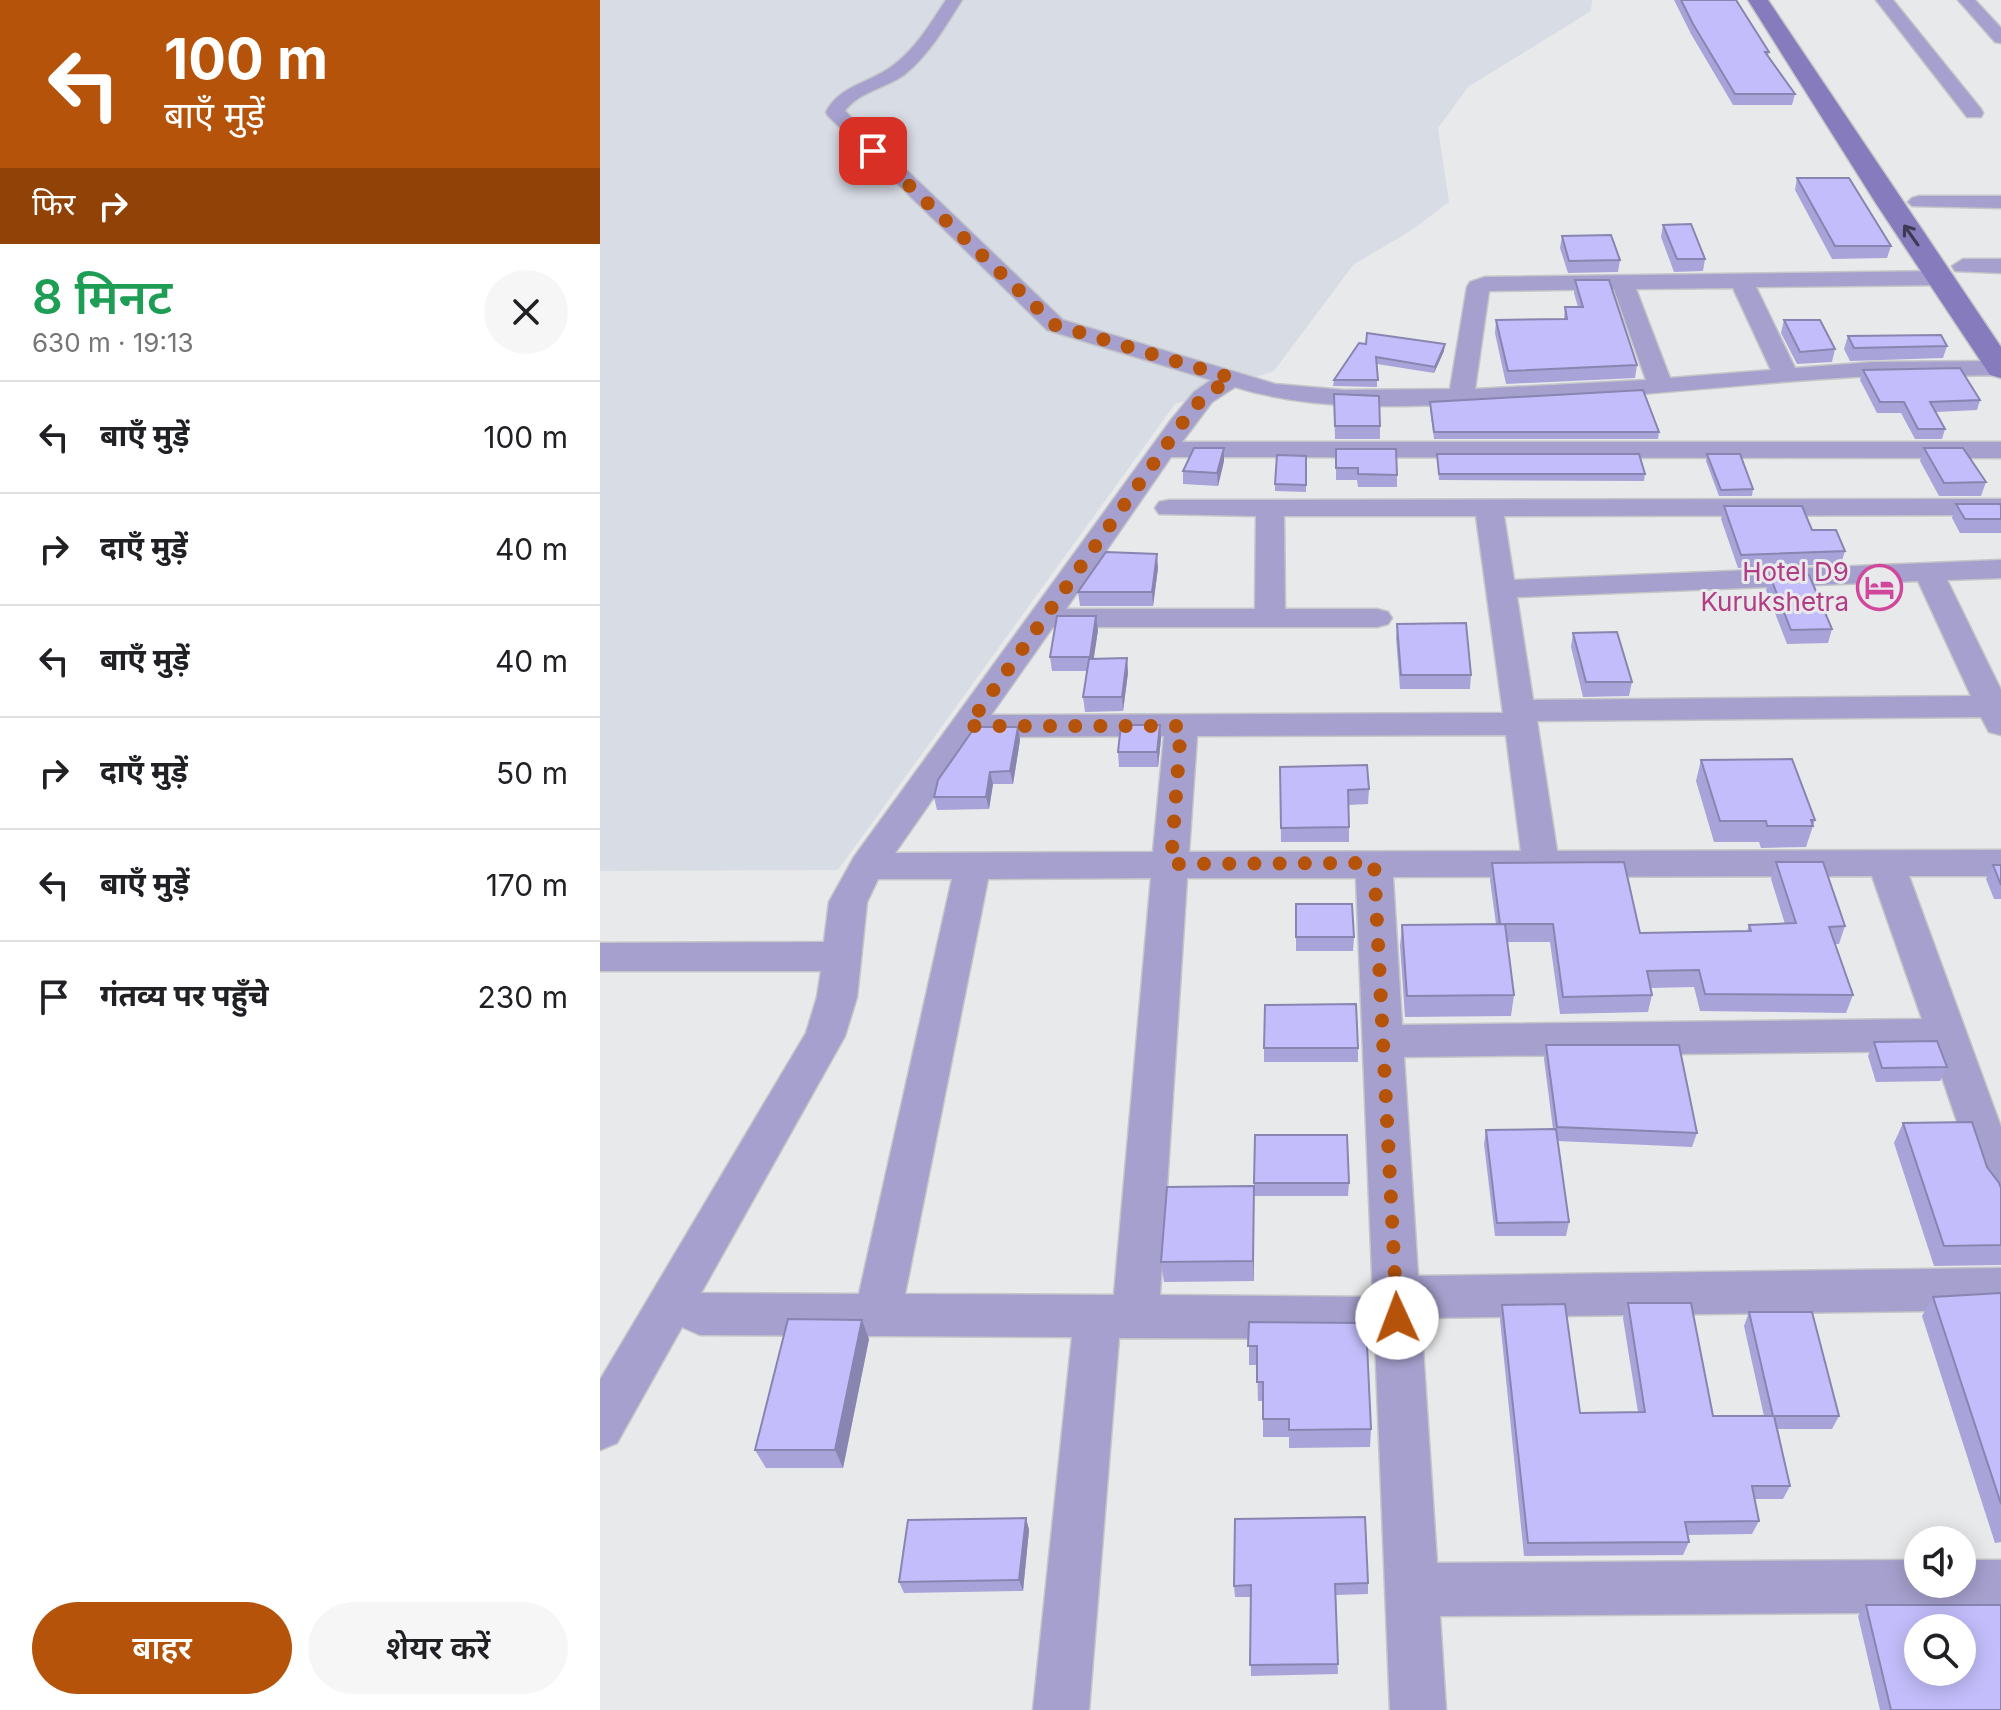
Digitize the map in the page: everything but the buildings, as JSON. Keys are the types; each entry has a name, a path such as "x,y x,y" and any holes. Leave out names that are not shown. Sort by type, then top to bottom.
{"main road":[{"path":"1758,0 1890,205 1978,287"},
{"path":"1782,0 1876,139"},
{"path":"1902,177 1935,225"},
{"path":"1952,264 2001,369"}],"street":[{"path":"954,0 923,50 888,77 841,102 835,112 1055,325 1232,378 1304,396 1461,397 1661,386 1874,369 2001,369"},
{"path":"1884,0 1974,113"},
{"path":"1966,0 2001,38"},
{"path":"1919,202 2001,202"},
{"path":"1461,397 1478,287 1498,282 1741,280 1952,264 2001,266"},
{"path":"1741,280 1786,376"},
{"path":"1622,281 1661,386"},
{"path":"600,1426 825,1036 837,997 848,902 867,866 1203,397 1232,378"},
{"path":"1164,450 2001,450"},
{"path":"1169,508 2001,507"},
{"path":"1270,509 1270,618"},
{"path":"1489,510 1541,862"},
{"path":"1501,589 2001,569"},
{"path":"968,726 1997,715 1928,571"},
{"path":"1043,618 1377,618"},
{"path":"1061,1710 1116,1318 1171,864 1181,726"},
{"path":"1374,863 1418,1710"},
{"path":"1886,863 2001,1186"},
{"path":"867,866 2001,863"},
{"path":"877,1315 973,865"},
{"path":"600,957 841,956"},
{"path":"1383,1041 1947,1035"},
{"path":"700,1314 1116,1318 2001,1289"},
{"path":"1412,1590 2001,1586"}],"shaded area":[{"path":"600,0 1592,0 1591,11 1468,87 1438,128 1449,202 1412,230 1353,265 1274,371 1175,404 838,870 600,871"}],"place":[{"name":"Hotel D9 Kurukshetra","path":"1880,587"}],"route":[{"path":"873,151 1055,325 1232,378 1203,397 1180,426 968,726 1181,726 1171,864 1374,863 1397,1318"}]}
